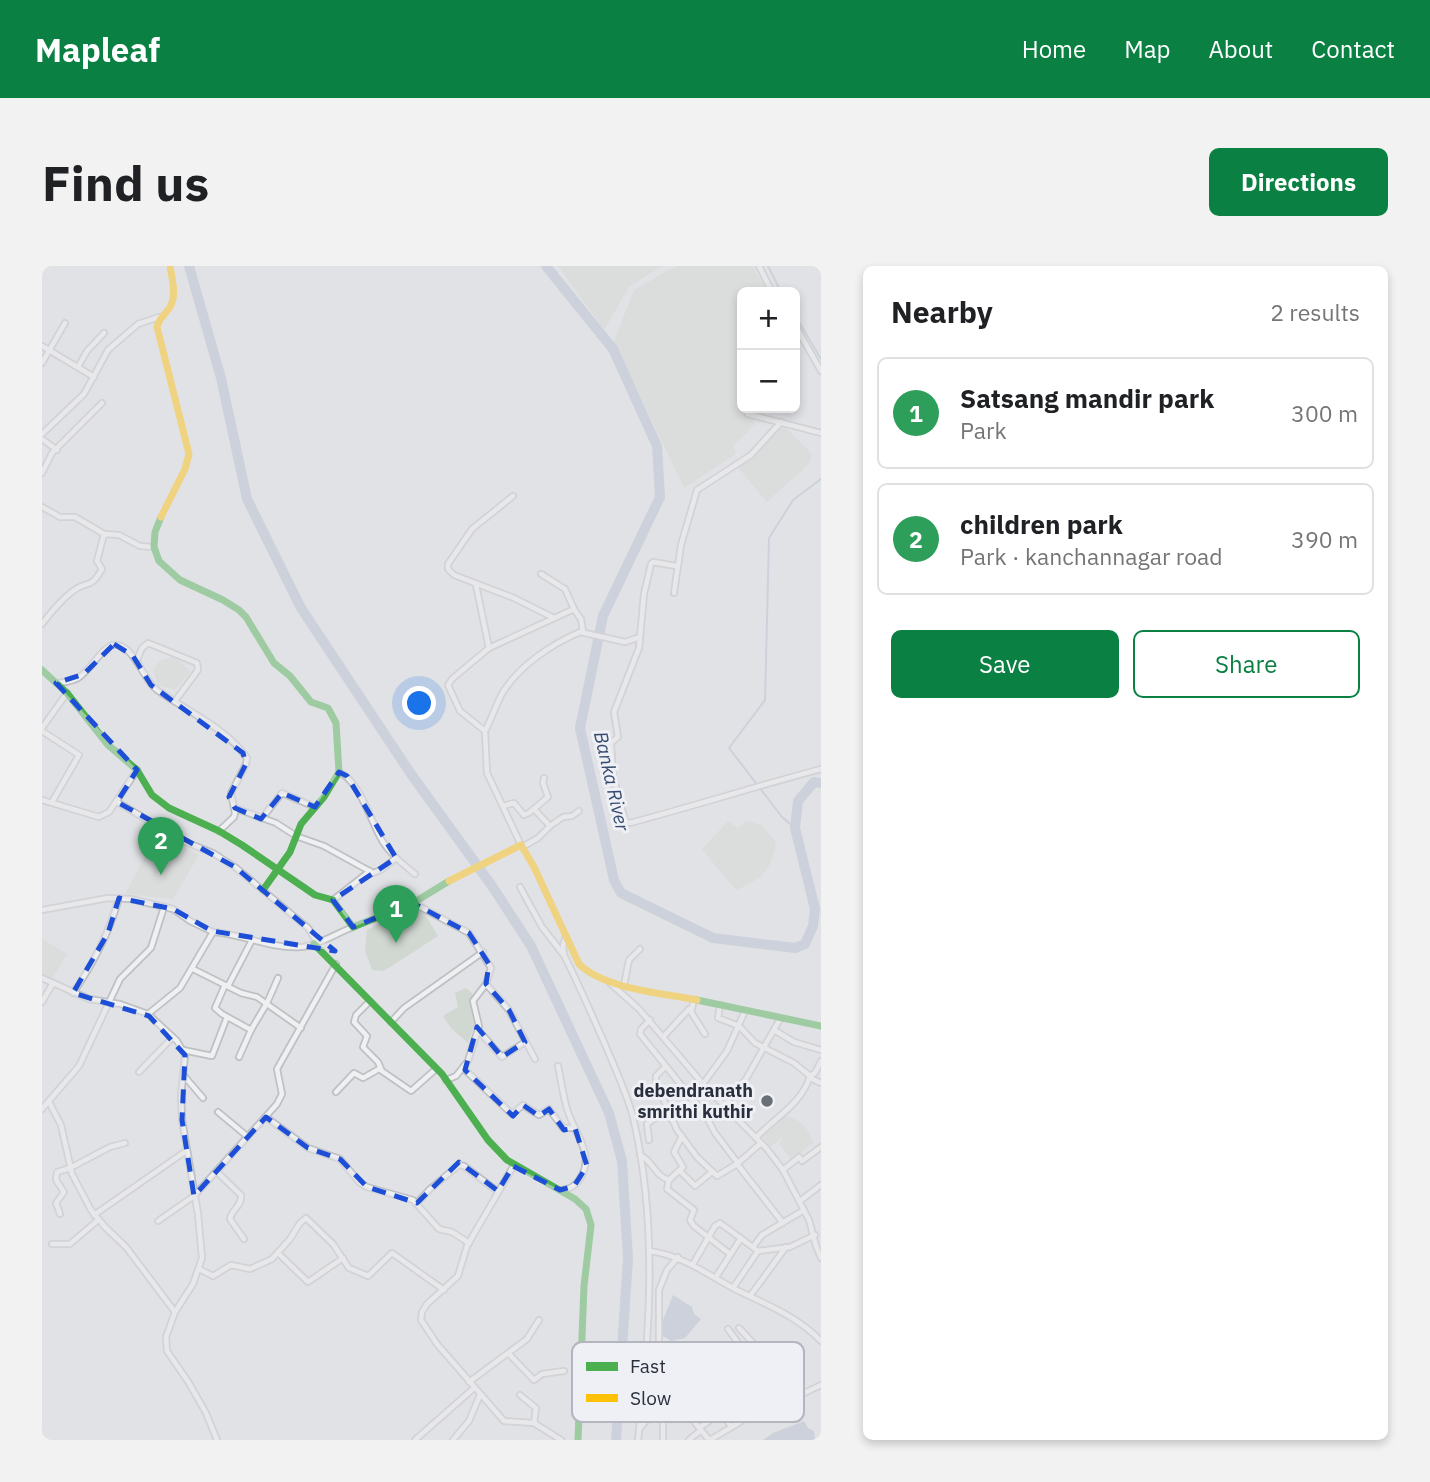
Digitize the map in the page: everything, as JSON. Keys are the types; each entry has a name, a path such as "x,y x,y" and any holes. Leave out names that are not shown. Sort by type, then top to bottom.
{"street":[{"path":"57,450 42,436 84,394 108,350 138,324 166,312 173,297 170,266"},
{"path":"759,266 769,287"},
{"path":"159,317 158,336 189,454 186,468 159,520 153,547 156,556 170,574 239,610 246,617 267,655 290,676 311,702 324,706 331,712 335,723 339,772 301,824 289,852 263,890"},
{"path":"42,363 65,323"},
{"path":"78,368 87,351 104,333"},
{"path":"800,334 821,371"},
{"path":"42,346 94,377"},
{"path":"42,473 52,453 102,403"},
{"path":"748,414 821,433"},
{"path":"674,593 676,566 697,490 751,455 781,422"},
{"path":"513,496 472,529 448,564 451,573 555,618"},
{"path":"42,507 60,517 75,517 104,534 118,536 140,546 153,547"},
{"path":"42,624 72,592 89,586 97,579 102,570 97,561 104,534"},
{"path":"676,566 652,562 644,594 636,656 614,712 618,737 611,743 612,767 625,821 630,823 662,815 821,769"},
{"path":"541,574 565,589 584,630"},
{"path":"475,584 489,648"},
{"path":"485,731 457,708 448,685 452,679 489,648 574,610"},
{"path":"640,637 625,642 616,641 584,630 550,648 518,675 505,690 485,731 487,773 582,969 610,982 821,1026"},
{"path":"136,661 148,643 197,663 198,670 175,701"},
{"path":"56,683 77,679 114,645 125,650 136,661 151,685 236,744 247,758 231,793 235,808 234,817 219,831"},
{"path":"42,670 67,693 108,745 137,770 152,795 169,808 219,831 315,895 332,900 353,927"},
{"path":"52,802 79,755 42,729 67,693"},
{"path":"42,800 99,817 109,812 137,770"},
{"path":"339,772 348,778 382,841 396,858 415,874"},
{"path":"503,806 514,803 524,815 534,809 548,797 544,778"},
{"path":"262,818 282,793 315,807"},
{"path":"117,802 183,841 223,859 307,928 315,943 446,1080 488,1140 514,1165 560,1190 586,1209 591,1225 584,1286 582,1342"},
{"path":"235,808 276,823 296,836 324,846 370,872 377,872 396,858"},
{"path":"534,809 550,826"},
{"path":"42,911 119,898 179,911 190,921 213,932 291,947 315,943 414,903 449,881 538,838 563,817 572,816 579,811"},
{"path":"332,900 370,872"},
{"path":"520,887 542,927 564,955 623,1087 632,1115 646,1184 650,1251 646,1342"},
{"path":"73,993 88,973 108,933 119,898"},
{"path":"414,903 469,933 491,968 486,984 473,1001 478,1030 463,1069 453,1078 446,1080"},
{"path":"42,1109 79,1066 120,979 151,948 163,907"},
{"path":"148,1014 180,988 213,932"},
{"path":"564,955 566,937"},
{"path":"251,1030 227,1017 214,1006 252,940"},
{"path":"624,985 629,960 640,949"},
{"path":"390,1022 404,1008 483,952"},
{"path":"159,1221 194,1196 281,1098 277,1069 335,964"},
{"path":"192,969 267,1003 300,1028"},
{"path":"42,978 89,999 110,1002 148,1014 183,1050 182,1120 202,1249 200,1269 175,1312 165,1347 196,1394 217,1440"},
{"path":"239,1057 278,978"},
{"path":"610,982 650,1020 705,1086 757,1137 783,1170 814,1232 821,1258"},
{"path":"42,1002 53,983"},
{"path":"486,984 509,1010 535,1059"},
{"path":"664,1037 690,1008 694,999"},
{"path":"369,1002 356,1015 354,1022 367,1036 363,1047 378,1062 381,1069 411,1091 436,1069"},
{"path":"720,1005 718,1018 739,1026 753,1041 794,1063 821,1083"},
{"path":"690,1008 705,1034"},
{"path":"672,1120 705,1086 727,1051 744,1011"},
{"path":"183,1050 212,1056 227,1017"},
{"path":"724,1105 746,1079 780,1018"},
{"path":"650,1020 640,1034 706,1116 715,1133 783,1223"},
{"path":"478,1030 502,1057 525,1042"},
{"path":"775,1030 794,1042 821,1050"},
{"path":"139,1072 172,1037"},
{"path":"757,1137 791,1106 821,1061"},
{"path":"558,1066 567,1110 586,1155 587,1166 574,1186 560,1190"},
{"path":"665,1067 655,1080 672,1120 697,1157 712,1172 719,1176 761,1143"},
{"path":"335,1091 354,1073 363,1077 381,1069"},
{"path":"463,1069 512,1114 523,1105 539,1115 547,1109 551,1110 563,1128 575,1128"},
{"path":"184,1073 189,1084 203,1097"},
{"path":"49,1102 63,1129 69,1168 94,1215 125,1247 175,1312"},
{"path":"649,1140 647,1124 668,1109"},
{"path":"218,1112 248,1137"},
{"path":"266,1117 308,1147 340,1159 360,1183 367,1187 406,1197 417,1203 439,1229 452,1232 469,1243"},
{"path":"682,1136 674,1152 682,1166 669,1180 667,1189 694,1210 692,1223 730,1254"},
{"path":"60,1214 56,1203 64,1192 55,1174 110,1147 125,1143"},
{"path":"783,1170 799,1157 802,1161 821,1147"},
{"path":"94,1215 186,1151"},
{"path":"640,1155 648,1159 657,1174 669,1180"},
{"path":"417,1203 459,1165 498,1191"},
{"path":"514,1165 469,1243 458,1276 427,1304 421,1320 437,1343 504,1421 534,1423 561,1440"},
{"path":"680,1171 695,1186 712,1172"},
{"path":"217,1172 241,1195 240,1204 230,1219 244,1239"},
{"path":"800,1201 821,1185"},
{"path":"733,1288 762,1235 804,1210"},
{"path":"200,1269 213,1276 231,1265 250,1269 272,1259 306,1218 333,1244 349,1268 365,1276 372,1273 393,1253 444,1290"},
{"path":"52,1244 70,1244 98,1220"},
{"path":"693,1264 719,1222 755,1249 799,1244 821,1223"},
{"path":"716,1277 741,1238"},
{"path":"750,1296 786,1247"},
{"path":"650,1251 678,1257 693,1264 733,1288 799,1321 821,1341"},
{"path":"278,1253 308,1282 343,1258"},
{"path":"659,1342 659,1290 667,1270 678,1257"},
{"path":"470,1382 530,1336 539,1320"},
{"path":"739,1328 753,1342"},
{"path":"728,1329 737,1342"},
{"path":"509,1354 534,1380 541,1374 564,1371"},
{"path":"804,1393 821,1385"},
{"path":"415,1440 474,1388"},
{"path":"453,1440 468,1421 480,1395"},
{"path":"520,1395 536,1408 534,1423"},
{"path":"578,1440 579,1422"},
{"path":"638,1440 640,1422"},
{"path":"639,1429 645,1422"},
{"path":"663,1422 663,1440"},
{"path":"695,1422 710,1440 739,1422"},
{"path":"689,1440 709,1422"},
{"path":"728,1422 732,1427"}],"highlighted area":[{"path":"114,644 133,656 151,685 243,753 246,764 229,797 235,808 261,819 282,793 315,807 339,772 347,776 396,858 333,900 353,927 413,903 469,933 489,964 486,984 509,1010 525,1042 502,1057 477,1027 465,1070 513,1116 523,1105 539,1116 549,1109 564,1130 575,1128 587,1166 574,1186 560,1190 513,1166 498,1191 459,1162 417,1203 367,1187 340,1159 308,1148 266,1117 194,1196 182,1120 185,1055 149,1016 73,993 108,933 119,898 173,909 212,931 335,951 235,867 117,802 137,770 56,683 84,674"}],"shaded area":[{"path":"558,266 662,266 629,287 604,330"},
{"path":"676,266 752,266 765,287 737,287 737,413 755,413 753,425 733,445 736,454 684,488 614,341 634,290"},
{"path":"781,423 812,454 809,464 767,502 735,464"},
{"path":"175,657 191,672 175,690 158,685 153,670 161,660"},
{"path":"728,821 738,828 746,821 762,825 776,842 772,860 765,872 737,890 702,849"},
{"path":"158,832 199,855 173,899 125,894"},
{"path":"418,903 438,936 384,971 372,970 365,951 367,930"},
{"path":"42,939 67,954 52,979 42,975"},
{"path":"466,988 472,993 476,1021 468,1043 451,1028 443,1016 458,1007 455,993"},
{"path":"786,1116 803,1125 813,1143 792,1160 779,1144 783,1137 770,1147 762,1136 776,1121"}],"water":[{"path":"673,1295 692,1307 694,1314 701,1319 685,1338 671,1341 663,1336 663,1320"},
{"path":"804,1421 808,1428 814,1431 815,1440 763,1440 773,1433"}],"waterway":[{"path":"189,266 221,378 247,499 301,608 411,774 492,886 531,946 609,1113 622,1161 628,1258 622,1342"},
{"name":"Banka River","path":"546,266 613,349 657,446 660,497 603,616 580,728 614,880 621,893 713,938 795,948 805,944 813,926 815,909 795,828 798,801 814,782 821,783"},
{"path":"768,266 778,287"},
{"path":"800,323 821,359"},
{"path":"795,828 782,817 729,748 765,700 769,538 793,500 821,479"},
{"path":"616,1440 617,1422"}],"traffic: fast":[{"path":"161,517 155,532 154,547 159,561 180,580 239,610 274,663 290,676 311,702 328,708 336,723 339,772 324,797 301,824 290,852 263,890"},
{"path":"42,670 67,693 108,745 137,770 152,795 169,808 242,845 315,895 333,900 353,927 413,903 449,881"},
{"path":"314,944 442,1074 488,1140 507,1160 575,1199 586,1209 591,1225 584,1286 582,1342"},
{"path":"697,1000 821,1026"},
{"path":"578,1440 579,1422"}],"traffic: slow":[{"path":"161,517 185,469 189,454 157,327 173,297 170,266"},
{"path":"449,881 521,845 579,964 618,985 697,1000"}],"place":[{"name":"children park","path":"161,875"},
{"name":"Satsang mandir park","path":"396,943"},
{"name":"debendranath smrithi kuthir","path":"767,1101"}]}
